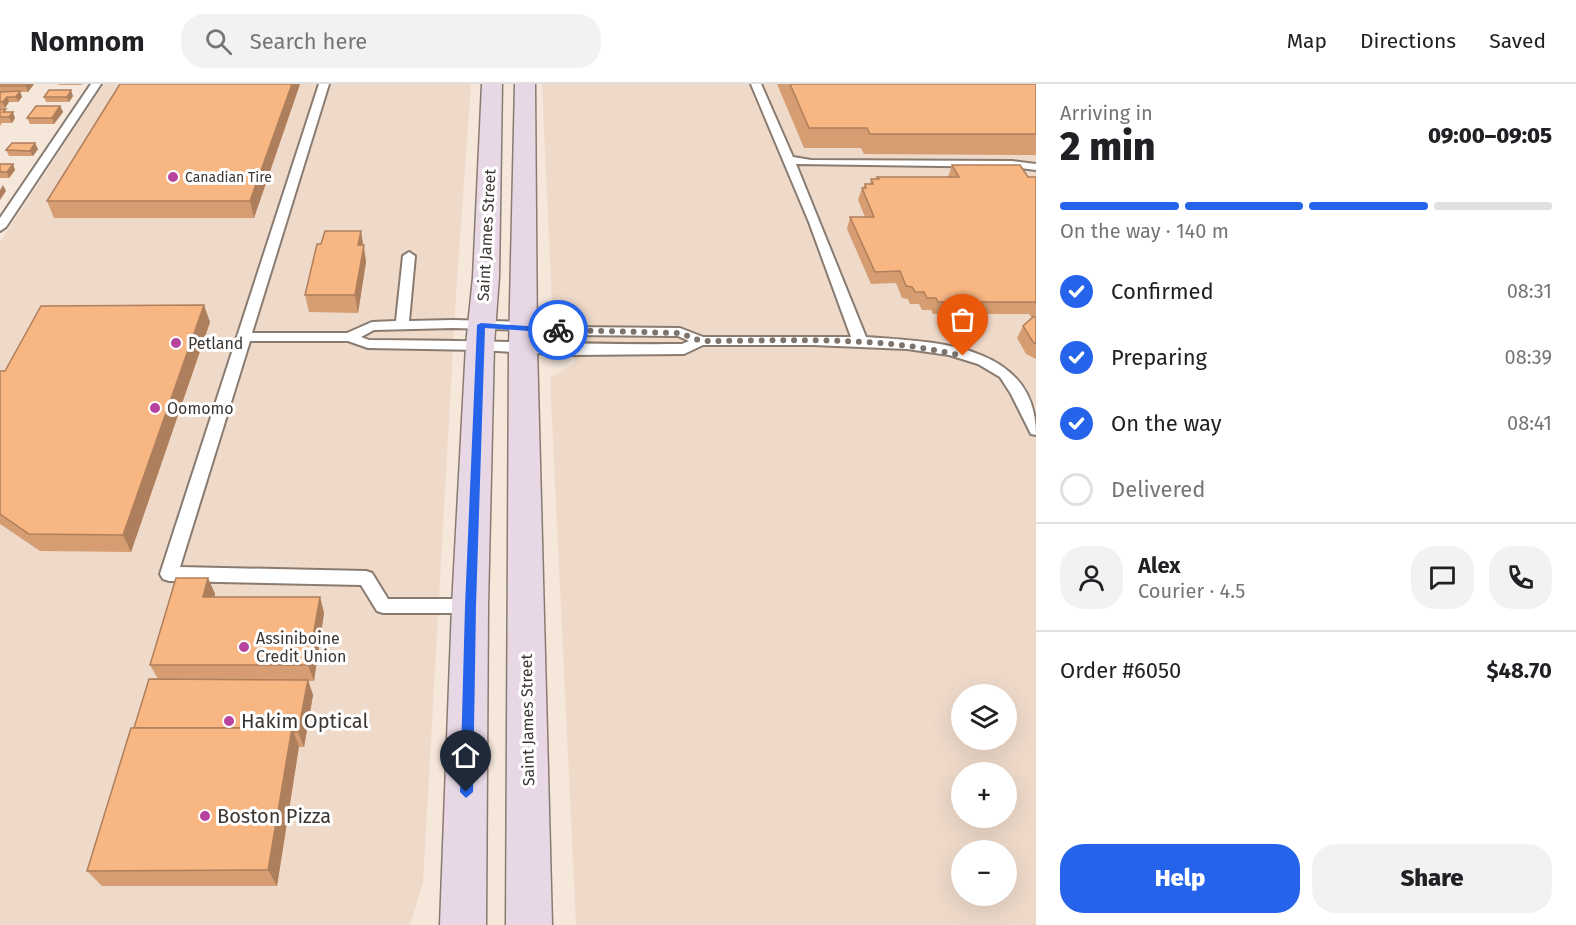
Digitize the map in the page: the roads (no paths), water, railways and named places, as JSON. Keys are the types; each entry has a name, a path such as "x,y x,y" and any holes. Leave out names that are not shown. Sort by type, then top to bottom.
{"main road":[{"name":"Saint James Street","path":"463,925 470,606 480,335 486,277 492,84"},
{"name":"Saint James Street","path":"525,84 524,336 529,925"},
{"path":"453,925 465,882"}],"lane":[{"path":"0,227 96,84"},
{"path":"324,84 169,574 366,578 383,606 470,606"},
{"path":"756,84 815,222 860,341"},
{"path":"788,160 811,163 1012,164 1036,167"},
{"path":"402,325 409,256"},
{"path":"349,337 372,326 402,325 480,335 524,336 571,350 684,349 701,341"},
{"path":"244,337 349,337 368,344 480,335 524,336 568,331 680,333 701,341 860,341 918,346 989,364 1005,375 1036,430"}],"place":[{"name":"Canadian Tire","path":"173,177"},
{"name":"Petland","path":"176,343"},
{"name":"Oomomo","path":"155,408"},
{"name":"Assiniboine Credit Union","path":"244,647"},
{"name":"Hakim Optical","path":"229,721"},
{"name":"Boston Pizza","path":"205,816"}]}
